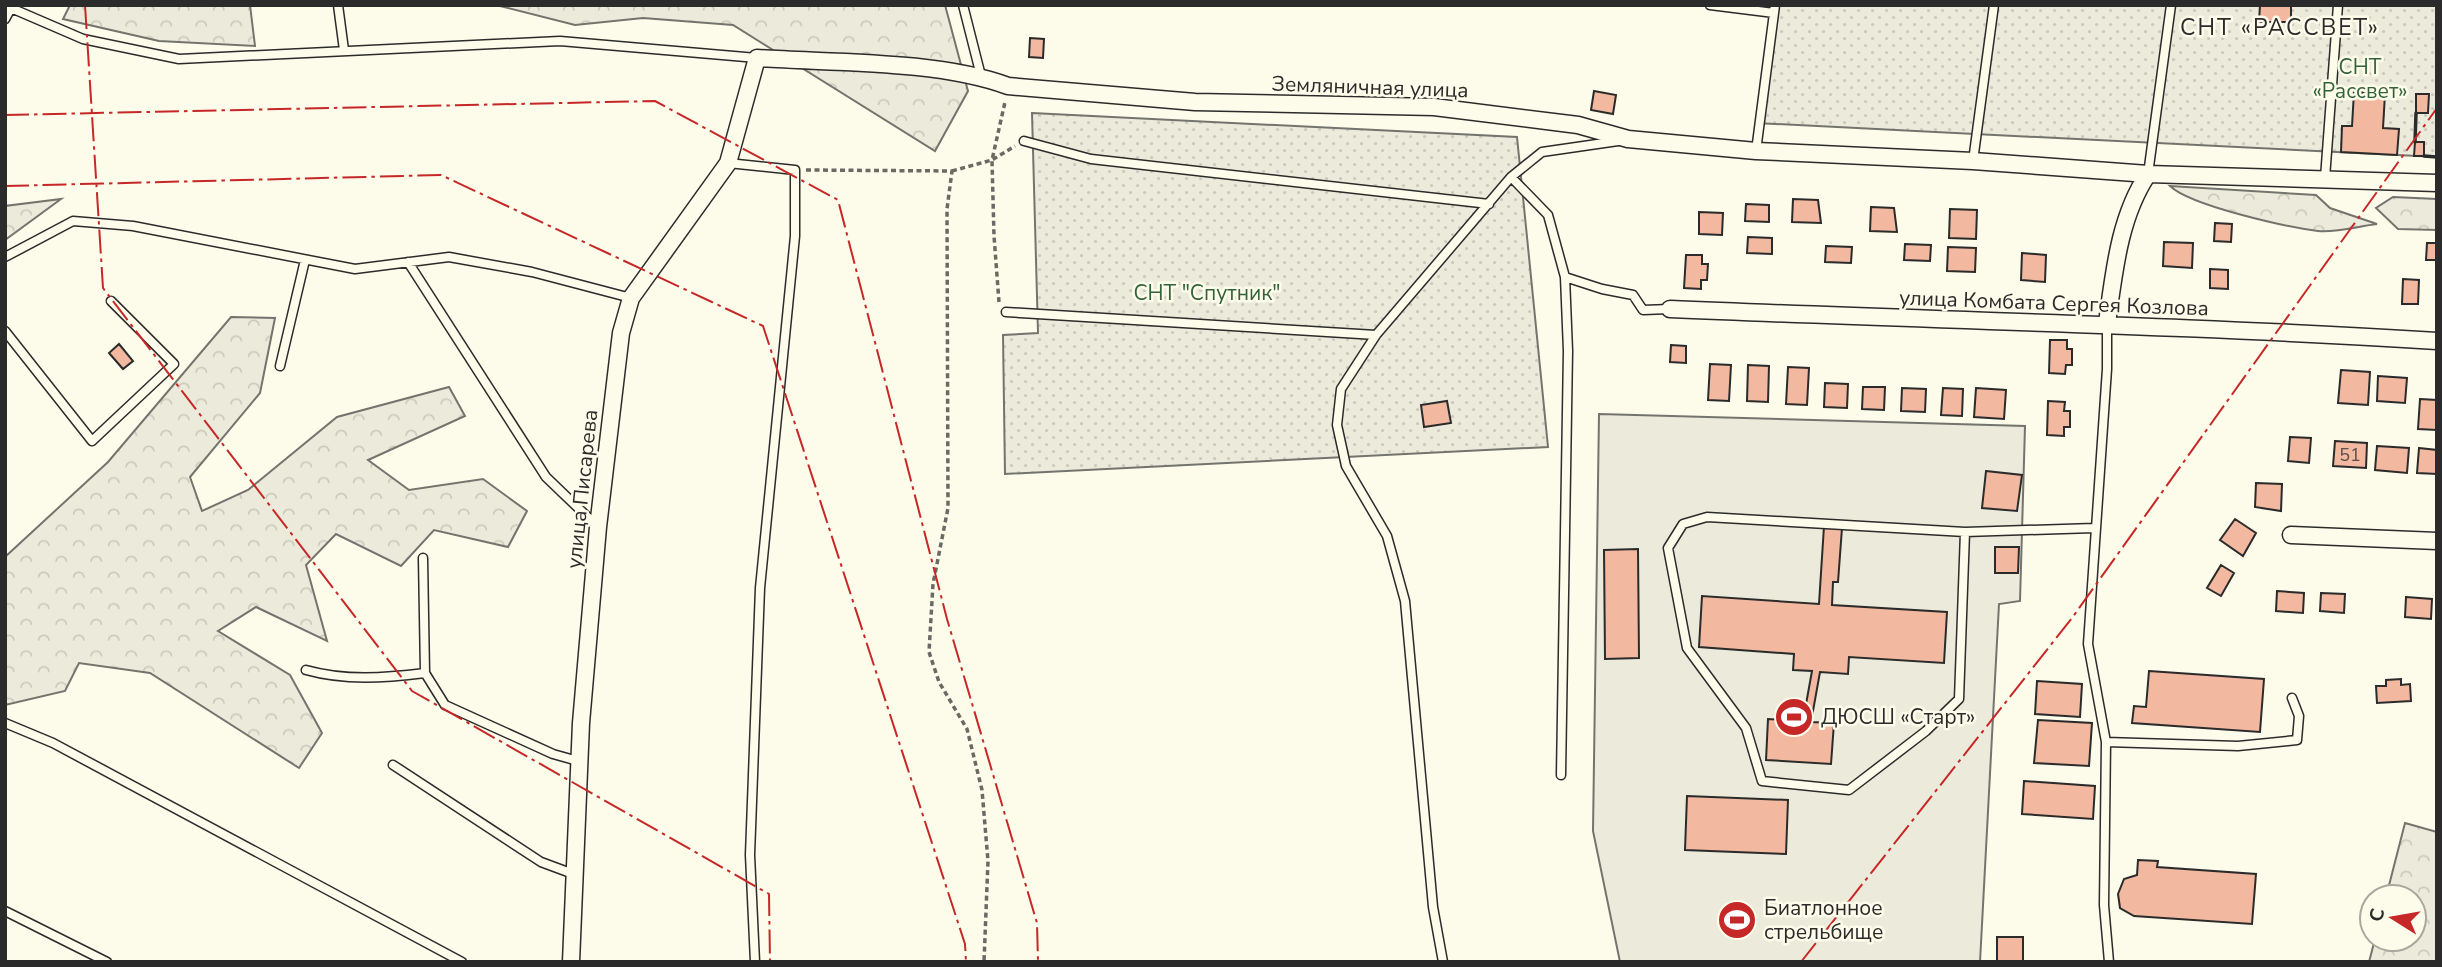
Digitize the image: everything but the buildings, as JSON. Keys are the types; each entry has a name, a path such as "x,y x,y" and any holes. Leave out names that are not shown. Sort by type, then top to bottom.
{"street":[{"name":"Земляничная улица","path":"757,58 981,76 1008,86 1195,102 1434,107 1578,125 1628,139 1756,151 1973,161 2148,174 2437,183"},
{"name":"улица Писарева","path":"571,962 578,761 598,527 621,333 631,298 728,163 757,58"},
{"path":"2107,323 2117,255 2136,191 2148,174"},
{"name":"улица Комбата Сергея Козлова","path":"1670,309 1965,321 2107,323 2437,341"},
{"path":"2291,536 2437,541"}],"lane":[{"path":"338,5 344,50"},
{"path":"963,5 981,76"},
{"path":"1710,5 1774,9 1756,151"},
{"path":"1973,161 1994,5"},
{"path":"2148,174 2171,5"},
{"path":"2325,178 2338,5"},
{"path":"5,19 8,7 83,39 179,59 560,41 757,58"},
{"path":"1443,962 1433,907 1405,601 1387,536 1346,466 1337,425 1342,389 1376,335 1511,177 1542,152 1628,139"},
{"path":"1024,141 1091,159 1489,204"},
{"path":"728,163 795,170 795,236 760,589 750,855 755,962"},
{"path":"1511,177 1548,215 1565,277 1568,351 1561,775"},
{"path":"5,257 72,221 133,226 355,269 449,257 532,272 631,298"},
{"path":"280,366 305,260"},
{"path":"408,262 547,477 598,527"},
{"path":"1565,277 1602,289 1633,295 1643,310 1670,309"},
{"path":"5,331 92,441 174,364 111,301"},
{"path":"1006,312 1376,335"},
{"path":"2107,323 2107,369 2088,643 2106,742 2104,905 2109,962"},
{"path":"1965,532 1959,699 1926,731 1850,790 1762,780 1746,728 1687,648 1668,548 1683,524 1707,517 1965,532 2094,528"},
{"path":"423,558 425,673 445,705 553,754 578,761"},
{"path":"306,670 330,676 352,677 425,673"},
{"path":"2106,742 2238,746 2297,740 2299,716 2292,698"},
{"path":"5,723 53,743 462,962"},
{"path":"393,765 541,862 576,875"},
{"path":"5,911 107,962"}],"path":[{"path":"1006,312 1000,309 993,236 992,160 1008,86"},
{"path":"795,170 952,171 992,160 1024,141"},
{"path":"952,171 946,237 948,508 933,584 929,653 939,682 967,729 982,790 988,861 984,962"}],"green space":[{"path":"70,5 250,5 255,46 159,41 63,19"},
{"path":"496,5 945,5 968,91 935,151 733,25 643,18 575,25"},
{"name":"СНТ «Рассвет»","path":"1775,5 2437,5 2437,157 1756,123"},
{"name":"СНТ \"Спутник\"","path":"1032,113 1517,137 1548,447 1005,474 1003,335 1038,333"},
{"path":"2170,186 2316,195 2330,208 2377,224 2332,231 2304,229 2218,208 2181,194"},
{"path":"2393,197 2437,199 2437,230 2398,229 2376,208"},
{"path":"61,199 5,240 5,206"},
{"path":"231,317 275,318 260,393 190,477 202,511 248,490 337,417 449,387 465,416 368,460 409,490 483,479 527,511 508,547 434,530 401,566 336,534 306,565 327,641 256,607 218,631 290,675 322,733 299,768 150,673 79,663 65,691 5,705 5,557 108,462"},
{"name":"ДЮСШ «Старт»","path":"1599,414 2025,426 2020,601 1999,604 1980,962 1620,962 1593,831"},
{"path":"2405,823 2437,832 2437,962 2369,962 2371,953 2428,953 2428,883 2390,883"}],"wall":[{"path":"2415,142 2416,113"},
{"path":"2424,156 2437,157"}],"power":[{"path":"85,5 103,288 412,691 769,894 770,962"},
{"path":"5,115 655,101 838,200 947,619 1037,923 1038,962"},
{"path":"1801,962 2072,618 2437,108"},
{"path":"5,186 441,175 763,326 965,944 966,962"}],"place":[{"name":"ДЮСШ «Старт»","path":"1794,717"},
{"name":"Биатлонное стрельбище","path":"1737,920"}],"district":[{"name":"СНТ «РАССВЕТ»","path":"2280,27"}]}
